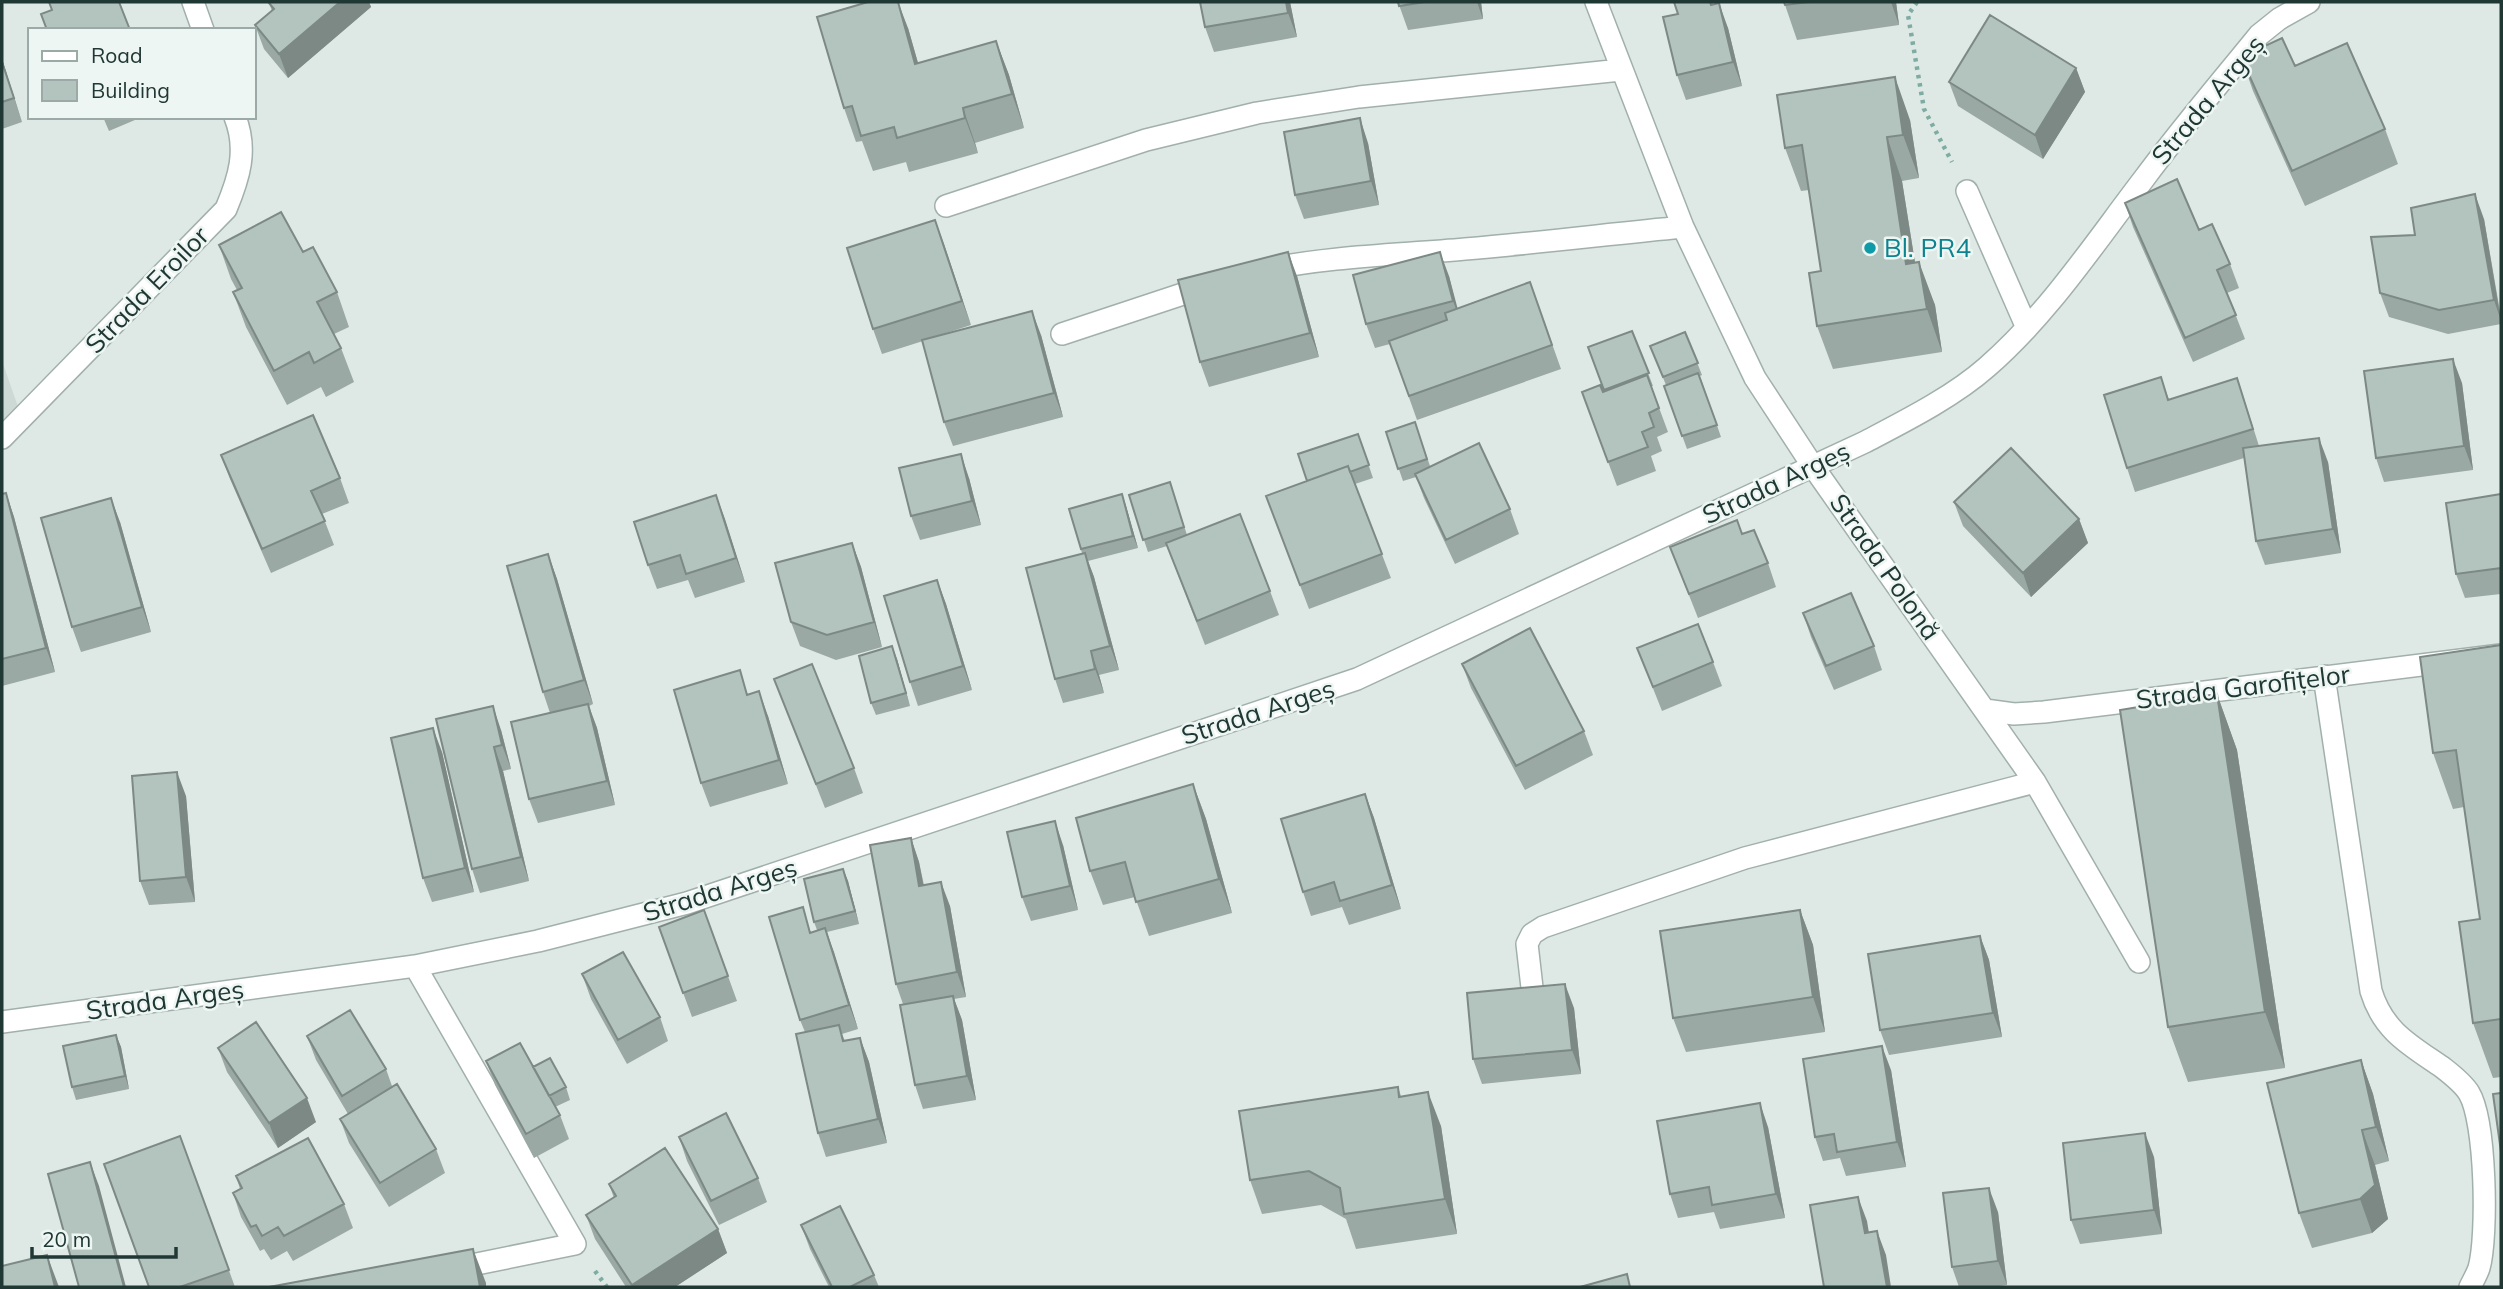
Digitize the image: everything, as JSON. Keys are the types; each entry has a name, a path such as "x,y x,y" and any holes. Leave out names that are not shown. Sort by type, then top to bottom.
{"street":[{"path":"193,2 202,28"},
{"name":"Strada Polonă","path":"1596,2 1683,228 1755,377 1812,464 2035,782 2140,962"},
{"name":"Strada Argeș","path":"2,1022 415,966 538,941 687,903 1357,679 1812,464 1865,442 1921,413 1986,368 2027,328 2065,282 2259,35 2279,19 2309,2"},
{"path":"946,206 1146,140 1257,113 1372,96 1621,70"},
{"name":"Strada Eroilor","path":"2,438 226,209 240,174 240,130 236,119"},
{"path":"1967,191 2027,328"},
{"path":"1062,334 1237,276 1295,263 1683,228"},
{"name":"Strada Garofițelor","path":"1985,710 2044,712 2501,656"},
{"path":"2325,676 2371,991 2377,1010 2395,1034 2452,1074 2469,1093 2478,1119 2483,1189 2482,1245 2479,1269 2470,1287"},
{"path":"1534,1005 1527,944 1532,934 1543,927 1745,858 2035,782"},
{"path":"415,966 575,1244 428,1274"},
{"path":"2478,1119 2501,1116"}],"path":[{"path":"1917,2 1908,15 1924,110 1967,191"}],"shaded area":[{"path":"2,361 22,418 2,438"}],"building":[{"path":"49,2 119,2 129,28 46,28 41,14 52,10"},
{"path":"270,2 340,2 279,54 255,25 274,9"},
{"path":"868,2 898,2 915,64 996,41 1012,94 963,108 965,118 897,138 894,127 861,136 852,106 844,108 817,17"},
{"path":"1200,2 1286,2 1288,13 1205,27"},
{"path":"1398,2 1425,2 1399,6"},
{"path":"1674,2 1710,2 1711,5 1719,3 1733,62 1677,75 1663,17 1678,14"},
{"path":"1784,2 1809,2 1785,5"},
{"path":"1990,15 2076,68 2035,135 1949,82"},
{"path":"2282,38 2295,66 2347,43 2385,129 2292,171 2241,57"},
{"path":"2,62 14,98 2,102"},
{"name":"Bl. PR4","path":"1895,77 1903,135 1887,137 1906,264 1919,262 1927,309 1817,326 1809,273 1821,271 1802,145 1785,148 1777,95"},
{"path":"1360,118 1371,181 1295,195 1284,132"},
{"path":"2177,179 2199,230 2212,224 2230,264 2217,270 2236,315 2185,338 2125,203"},
{"path":"2475,194 2494,300 2439,310 2380,293 2371,237 2415,235 2411,208"},
{"path":"281,212 303,252 313,247 337,292 317,302 341,348 314,363 309,352 274,371 233,292 242,288 219,245"},
{"path":"935,220 962,301 873,329 847,248"},
{"path":"1288,252 1310,333 1200,362 1178,280"},
{"path":"1440,252 1453,301 1366,324 1353,275"},
{"path":"1530,282 1552,345 1409,396 1389,341 1447,320 1445,313"},
{"path":"1032,311 1054,393 944,422 922,340"},
{"path":"1632,331 1649,373 1604,390 1588,347"},
{"path":"1685,332 1698,363 1663,377 1650,346"},
{"path":"2453,359 2464,446 2376,458 2364,371"},
{"path":"1698,373 1717,425 1682,436 1664,386"},
{"path":"1647,375 1659,408 1649,413 1654,427 1642,432 1648,447 1608,462 1582,392 1600,385 1603,392"},
{"path":"2161,377 2168,400 2237,378 2253,429 2127,468 2104,395"},
{"path":"313,415 340,478 311,491 325,521 262,549 221,455"},
{"path":"1415,422 1427,459 1398,469 1386,432"},
{"path":"1358,434 1369,465 1350,472 1348,466 1307,481 1298,454"},
{"path":"2319,438 2333,529 2256,541 2243,448"},
{"path":"1479,443 1510,509 1446,540 1415,474"},
{"path":"2011,448 2079,519 2023,573 1954,502"},
{"path":"961,454 972,501 911,516 899,468"},
{"path":"1348,466 1382,554 1300,585 1266,496"},
{"path":"1170,482 1184,527 1143,540 1129,495"},
{"path":"6,493 46,648 2,659 2,494"},
{"path":"1122,494 1133,536 1081,549 1069,509"},
{"path":"2501,494 2501,568 2456,574 2446,503"},
{"path":"716,495 736,558 686,574 680,555 648,565 634,522"},
{"path":"111,498 142,607 72,627 41,518"},
{"path":"1240,514 1270,591 1197,621 1166,543"},
{"path":"1737,520 1742,534 1754,530 1768,563 1689,594 1670,547"},
{"path":"852,543 874,622 827,635 791,622 775,563"},
{"path":"1085,553 1110,646 1091,651 1095,669 1055,679 1026,568"},
{"path":"548,554 584,680 543,692 507,566"},
{"path":"937,580 963,666 910,682 884,596"},
{"path":"1851,593 1874,646 1826,666 1803,613"},
{"path":"1698,624 1713,662 1653,687 1637,648"},
{"path":"1530,628 1584,731 1516,766 1462,664"},
{"path":"2501,645 2501,1019 2473,1023 2459,922 2480,919 2456,750 2433,753 2420,657"},
{"path":"892,646 906,693 871,703 859,656"},
{"path":"812,664 854,768 816,784 774,679"},
{"path":"740,670 747,695 759,691 779,760 701,783 674,690"},
{"path":"2217,694 2265,1012 2168,1027 2120,710"},
{"path":"588,704 607,781 529,799 511,722"},
{"path":"493,706 502,745 494,747 521,857 472,869 436,719"},
{"path":"433,728 465,868 423,878 391,738"},
{"path":"177,772 186,877 140,881 132,776"},
{"path":"1193,784 1219,879 1136,902 1125,862 1090,871 1076,818"},
{"path":"1365,794 1392,885 1340,901 1334,882 1303,892 1281,819"},
{"path":"1055,821 1070,886 1022,897 1007,832"},
{"path":"911,838 919,886 941,882 957,972 896,984 870,845"},
{"path":"843,869 855,911 814,922 804,879"},
{"path":"803,907 810,933 825,928 849,1005 800,1020 769,917"},
{"path":"704,910 728,976 683,993 659,927"},
{"path":"1800,910 1813,997 1673,1018 1660,931"},
{"path":"1980,936 1993,1013 1880,1030 1868,954"},
{"path":"623,952 660,1017 618,1040 582,974"},
{"path":"1565,984 1572,1050 1473,1059 1467,993"},
{"path":"953,996 967,1076 915,1085 900,1005"},
{"path":"350,1010 386,1069 342,1096 307,1036"},
{"path":"256,1022 307,1098 269,1123 218,1048"},
{"path":"839,1025 843,1041 860,1038 878,1119 818,1133 796,1034"},
{"path":"116,1035 125,1076 72,1087 63,1046"},
{"path":"520,1043 560,1115 526,1134 486,1061"},
{"path":"1882,1046 1897,1142 1837,1152 1834,1134 1815,1137 1803,1059"},
{"path":"550,1058 566,1087 549,1096 533,1067"},
{"path":"2361,1060 2376,1127 2362,1130 2375,1185 2360,1199 2299,1213 2267,1083"},
{"path":"397,1084 436,1149 380,1183 340,1119"},
{"path":"1398,1087 1399,1097 1428,1092 1445,1199 1344,1214 1340,1188 1309,1171 1250,1180 1239,1111"},
{"path":"2501,1093 2501,1152 2493,1094"},
{"path":"1760,1103 1776,1194 1712,1205 1709,1187 1670,1194 1657,1121"},
{"path":"726,1113 758,1178 711,1201 679,1137"},
{"path":"2145,1133 2154,1210 2071,1220 2063,1143"},
{"path":"180,1136 229,1270 180,1287 149,1287 104,1164"},
{"path":"308,1138 344,1204 284,1236 278,1227 262,1236 256,1225 251,1227 233,1193 242,1188 236,1176"},
{"path":"665,1148 718,1229 632,1285 586,1215 616,1196 609,1184"},
{"path":"90,1162 124,1287 79,1287 48,1174"},
{"path":"1989,1188 1998,1261 1952,1267 1943,1193"},
{"path":"1858,1197 1865,1233 1877,1231 1887,1287 1824,1287 1810,1205"},
{"path":"840,1206 874,1275 850,1287 832,1287 801,1225"},
{"path":"473,1249 480,1287 269,1287"},
{"path":"47,1255 55,1287 2,1287 2,1266"},
{"path":"1627,1274 1630,1287 1580,1287"}],"place":[{"name":"Bl. PR4","path":"1870,248"}]}
